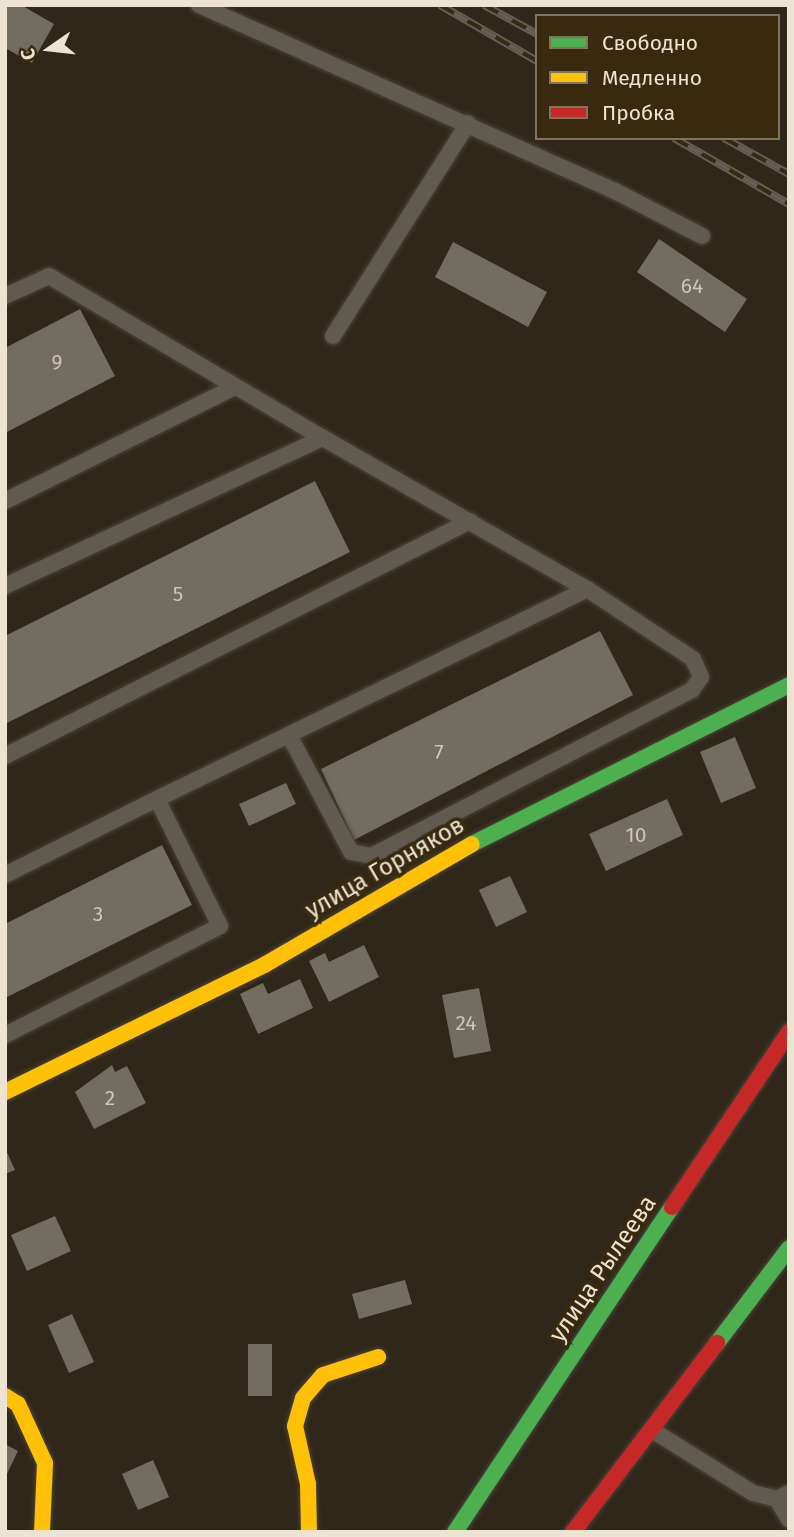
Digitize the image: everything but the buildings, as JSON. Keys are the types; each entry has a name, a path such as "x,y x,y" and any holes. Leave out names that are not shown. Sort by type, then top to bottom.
{"street":[{"name":"улица Горняков","path":"5,1091 266,964 424,868 789,685"},
{"name":"улица Рылеева","path":"455,1532 789,1032"},
{"path":"573,1532 789,1248"},
{"path":"309,1532 308,1484 295,1426 303,1398 323,1375 378,1357"},
{"path":"5,1396 19,1404 45,1464 42,1532"}],"lane":[{"path":"199,5 468,123 702,236"},
{"path":"333,336 468,123"},
{"path":"5,296 48,276 587,589 693,659 701,677 692,690 359,858 289,735"},
{"path":"5,501 235,387"},
{"path":"5,586 323,438"},
{"path":"5,756 470,521"},
{"path":"5,875 587,589"},
{"path":"5,1035 220,926 157,799"},
{"path":"652,1430 753,1493 783,1496 789,1520"}],"railway":[{"path":"440,5 535,60"},
{"path":"484,5 535,33"},
{"path":"677,140 789,204"},
{"path":"728,140 789,174"}],"traffic: fast":[{"path":"472,844 789,685"},
{"path":"455,1532 672,1207"},
{"path":"717,1343 789,1248"}],"traffic: slow":[{"path":"5,1092 266,964 472,844"},
{"path":"309,1532 308,1484 295,1426 303,1398 323,1375 378,1357"},
{"path":"5,1396 18,1404 45,1463 42,1532"}],"traffic: jam":[{"path":"672,1207 789,1032"},
{"path":"573,1532 717,1343"}]}
